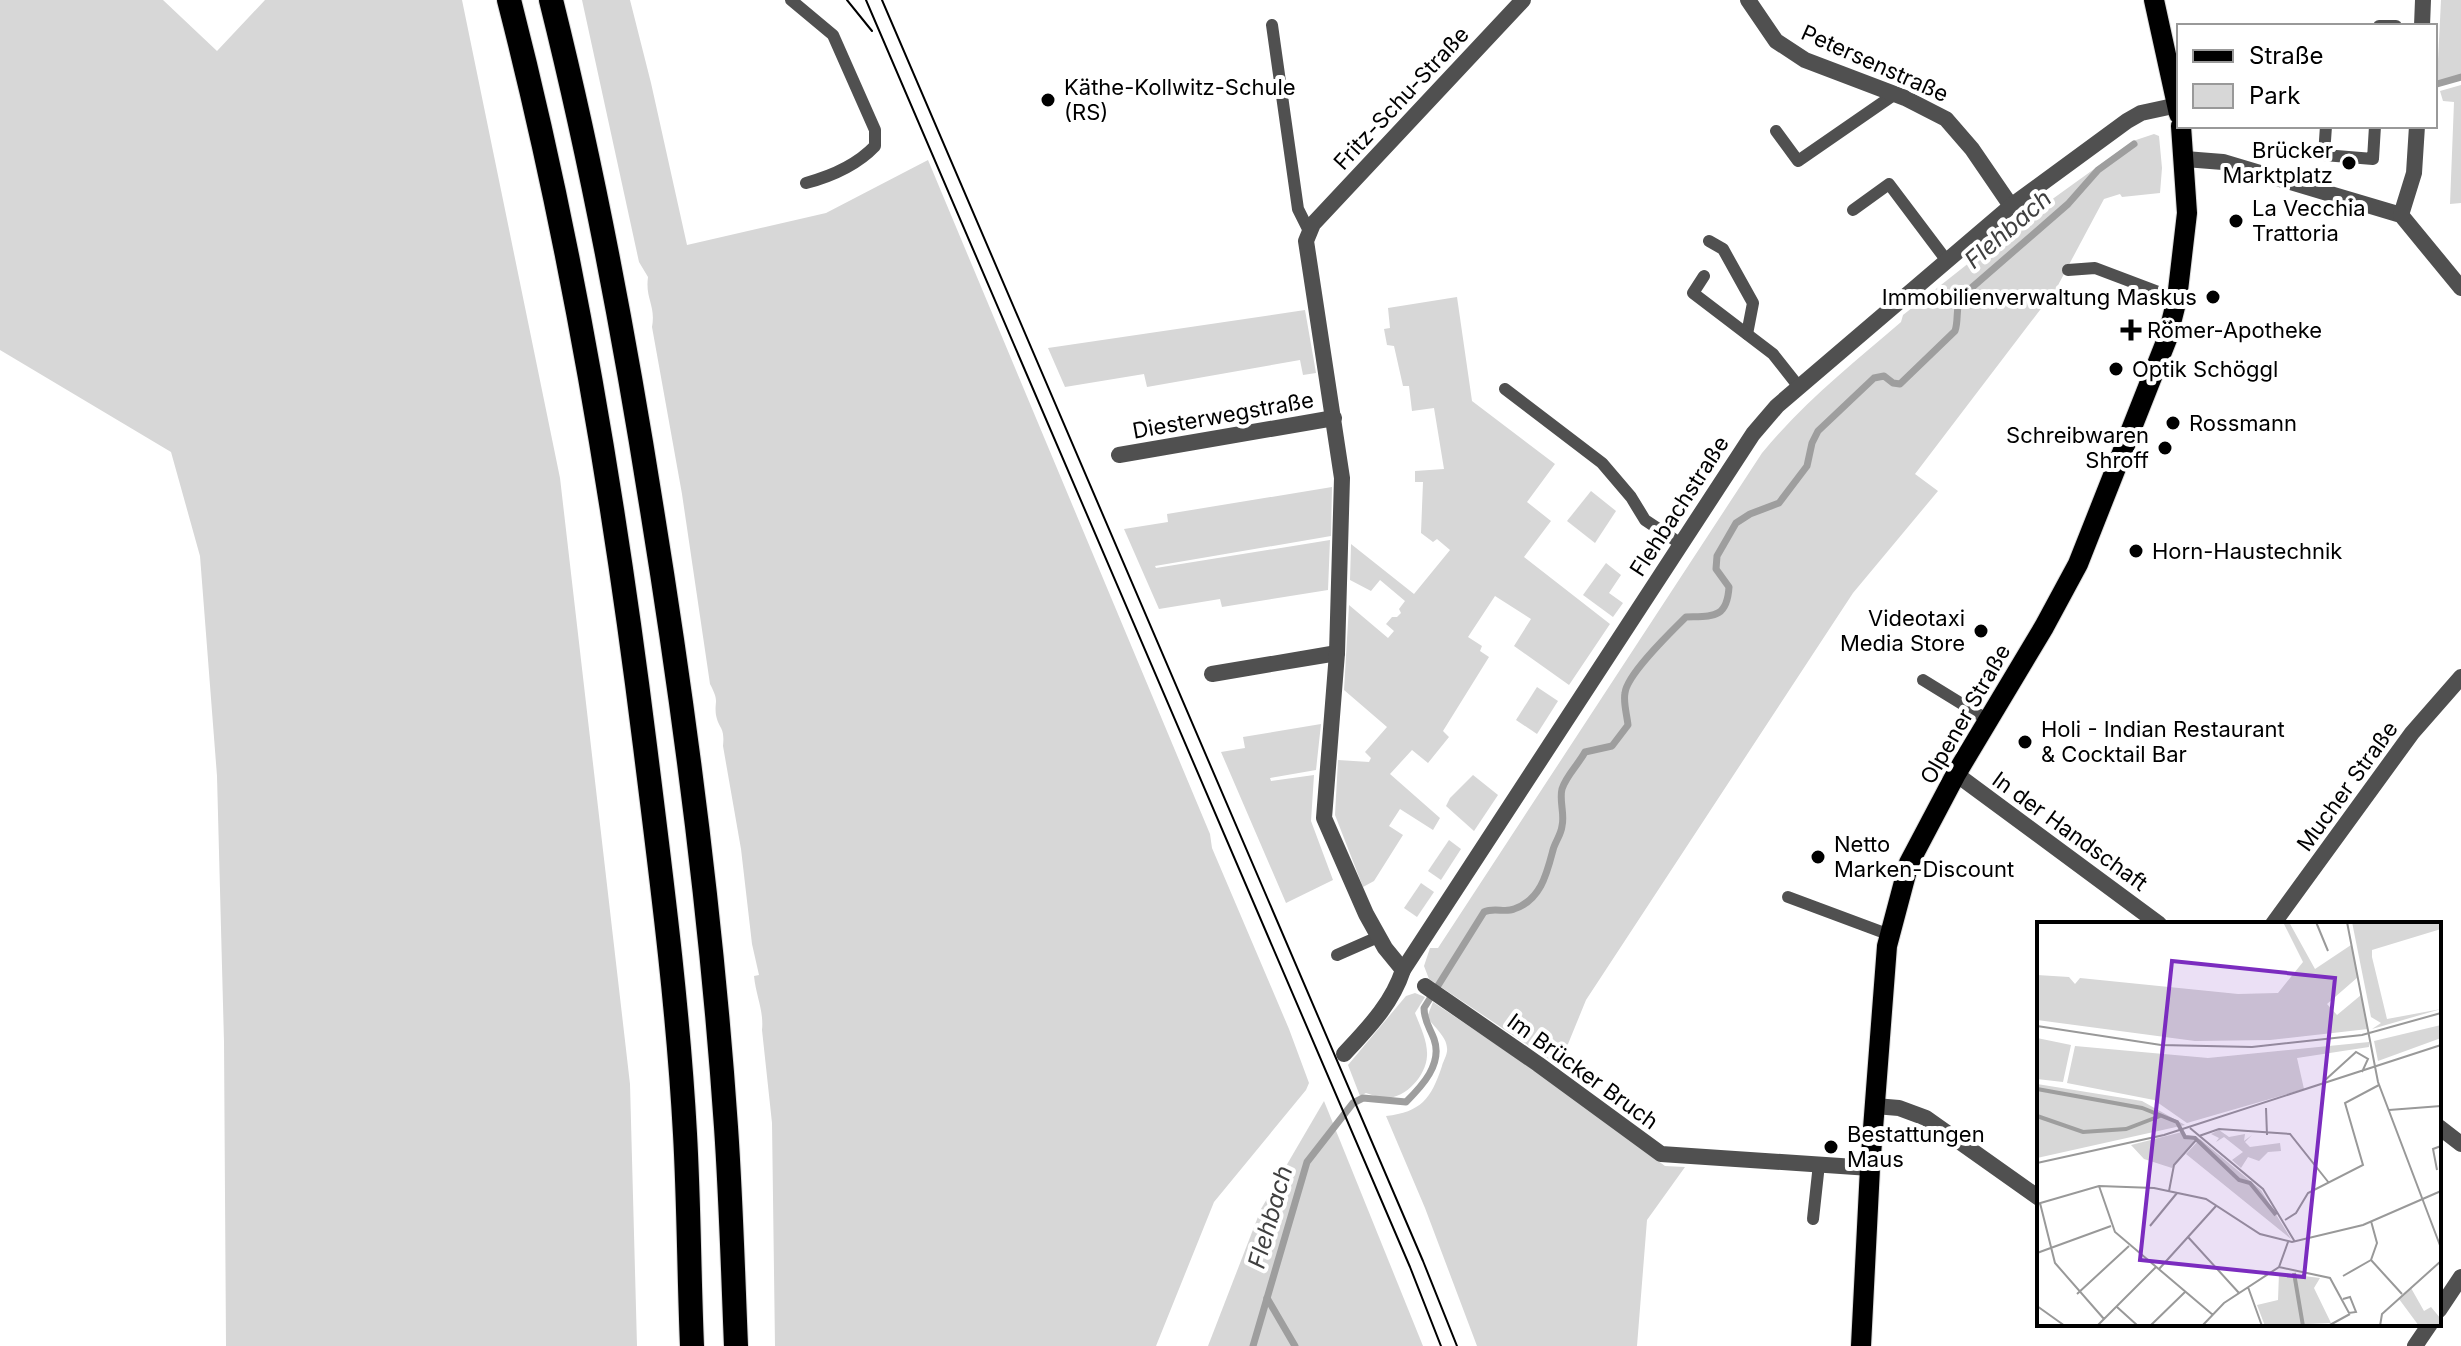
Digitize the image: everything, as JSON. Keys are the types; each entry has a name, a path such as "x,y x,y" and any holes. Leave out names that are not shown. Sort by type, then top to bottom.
{"highway":[{"path":"509,0 557,204 597,413 629,616 661,875 685,1132 692,1346"},
{"path":"551,0 595,196 633,391 669,612 703,872 726,1127 736,1346"}],"main road":[{"name":"Olpener Straße","path":"2154,0 2177,106"},
{"name":"Olpener Straße","path":"1861,1346 1870,1168 1887,946 1909,863 1956,774 2078,564 2167,339 2177,299 2187,213 2181,128"}],"street":[{"name":"Fritz-Schu-Straße","path":"1309,231 1523,0"},
{"name":"Petersenstraße","path":"1748,0 1776,41 1805,60 1895,94 1946,119 1972,149 2011,206"},
{"path":"2422,24 2423,0"},
{"name":"Flehbachstraße","path":"1344,1054 1374,1022 1396,992 1403,970 1753,434 1777,406 2011,206 2127,121 2141,113 2177,115"},
{"path":"2401,215 2414,173 2417,128"},
{"path":"2185,159 2223,162 2401,215 2461,288"},
{"name":"Diesterwegstraße","path":"1309,231 1306,252 1342,478 1337,653 1324,818 1378,937 1403,970"},
{"name":"Diesterwegstraße","path":"1119,455 1334,418"},
{"path":"1212,674 1337,653"},
{"name":"Mucher Straße","path":"2274,922 2412,733 2461,677"},
{"name":"In der Handschaft","path":"1956,774 2156,922"},
{"name":"Im Brücker Bruch","path":"1432,991 1661,1154 1870,1168"},
{"path":"1875,1106 1899,1108 1926,1118 2037,1197"},
{"path":"2441,1129 2461,1144"},
{"path":"2441,1307 2461,1277"},
{"path":"2415,1346 2429,1326"}],"lane":[{"path":"791,0 833,35 875,130 875,146 866,156 832,176 806,183"},
{"path":"1272,25 1298,209 1309,231"},
{"path":"1776,131 1798,161 1895,94"},
{"path":"2326,128 2324,155 2373,159 2375,128"},
{"path":"1853,210 1889,184 1947,261"},
{"path":"1709,241 1723,249 1753,303 1747,334"},
{"path":"2068,270 2095,268 2177,299"},
{"path":"1704,276 1693,293 1773,354 1799,387"},
{"path":"1505,389 1602,463 1631,497 1645,520 1681,544"},
{"path":"1923,680 1988,720"},
{"path":"1788,897 1890,935"},
{"path":"1337,955 1378,937"},
{"path":"1813,1219 1819,1164"}],"green space":[{"path":"0,0 163,0 217,51 265,0 462,0 560,478 630,1084 637,1346 226,1346 224,1042 217,776 200,556 171,452 0,350"},
{"path":"582,0 630,0 687,245 826,213 928,160 1210,834 1212,848 1309,1083 1214,1202 1156,1346 775,1346 772,1123 762,1016 754,976 759,975 752,944 741,849 723,735 710,684 682,494 652,327 648,277 639,262"},
{"path":"2441,0 2461,0 2461,76 2437,81"},
{"path":"2461,85 2461,203 2450,204 2454,102 2443,101 2440,91"},
{"path":"2154,134 2159,136 2162,168 2160,193 2122,197 2120,194 2104,199 2056,289 1915,474 1938,491 1853,593 1586,1000 1559,1066 1429,979 1424,966 1430,948 1438,948 1762,453 1811,401 1901,322 1903,315 2022,221 2133,141"},
{"path":"1457,297 1472,401 1555,464 1527,502 1551,521 1524,557 1610,624 1569,685 1514,646 1531,619 1495,596 1468,637 1482,646 1480,651 1489,657 1443,731 1449,737 1428,763 1412,750 1390,774 1440,818 1433,830 1400,809 1389,826 1403,835 1374,881 1363,887 1335,815 1338,760 1369,762 1371,758 1365,752 1387,727 1344,690 1349,605 1388,638 1394,631 1386,624 1401,613 1399,609 1405,601 1380,580 1371,591 1350,580 1351,544 1414,594 1450,550 1437,539 1433,542 1421,533 1423,482 1415,482 1415,471 1444,469 1434,408 1412,411 1409,386 1403,386 1394,346 1387,345 1384,329 1390,328 1388,308"},
{"path":"1305,310 1316,373 1303,375 1300,360 1147,387 1144,374 1065,387 1048,348"},
{"path":"1332,487 1331,536 1155,566 1330,540 1328,590 1222,607 1220,599 1159,609 1124,529 1168,522 1167,514"},
{"path":"1591,491 1616,511 1595,543 1567,521"},
{"path":"1606,563 1621,575 1609,593 1623,603 1613,617 1583,595"},
{"path":"1537,687 1558,701 1537,734 1516,720"},
{"path":"1321,724 1316,770 1270,778 1271,781 1314,775 1311,821 1333,880 1286,903 1221,752 1245,748 1243,737"},
{"path":"1473,775 1498,795 1474,831 1446,806"},
{"path":"1449,840 1461,849 1441,880 1428,871"},
{"path":"1421,883 1434,892 1417,917 1404,908"},
{"path":"1415,993 1425,997 1415,1013 1426,1045 1423,1071 1413,1085 1400,1095 1385,1098 1366,1093 1360,1096 1348,1065 1406,996"},
{"path":"1433,1002 1543,1076 1665,1166 1685,1167 1647,1220 1637,1346 1477,1346 1425,1208 1386,1116 1416,1107 1434,1087 1447,1048 1427,1017"},
{"path":"1324,1101 1423,1346 1208,1346 1261,1209"}],"waterway":[{"name":"Flehbach","path":"2437,84 2461,77"},
{"name":"Flehbach","path":"1253,1346 1307,1162 1353,1103 1363,1098 1406,1102 1424,1082 1436,1057 1424,1008 1484,912 1514,909 1537,892 1561,829 1564,784 1585,752 1612,746 1628,725 1625,697 1633,675 1686,617 1711,616 1722,610 1729,587 1716,569 1717,556 1736,523 1779,503 1807,466 1818,431 1874,378 1884,376 1900,384 1955,331 1961,297 2068,204 2098,170 2134,144"},
{"path":"1267,1298 1295,1346"}],"tram line":[{"path":"847,0 872,31"},
{"path":"866,0 1410,1267 1441,1346"},
{"path":"882,0 1457,1346"}],"place":[{"name":"Käthe-Kollwitz-Schule (RS)","path":"1048,100"},
{"name":"Brücker Marktplatz","path":"2349,163"},
{"name":"La Vecchia Trattoria","path":"2236,221"},
{"name":"Immobilienverwaltung Maskus","path":"2213,297"},
{"name":"Römer-Apotheke","path":"2131,330"},
{"name":"Optik Schöggl","path":"2116,369"},
{"name":"Rossmann","path":"2173,423"},
{"name":"Schreibwaren Shroff","path":"2165,448"},
{"name":"Horn-Haustechnik","path":"2136,551"},
{"name":"Videotaxi Media Store","path":"1981,631"},
{"name":"Holi - Indian Restaurant & Cocktail Bar","path":"2025,742"},
{"name":"Netto Marken-Discount","path":"1818,857"},
{"name":"Bestattungen Maus","path":"1831,1147"}]}
